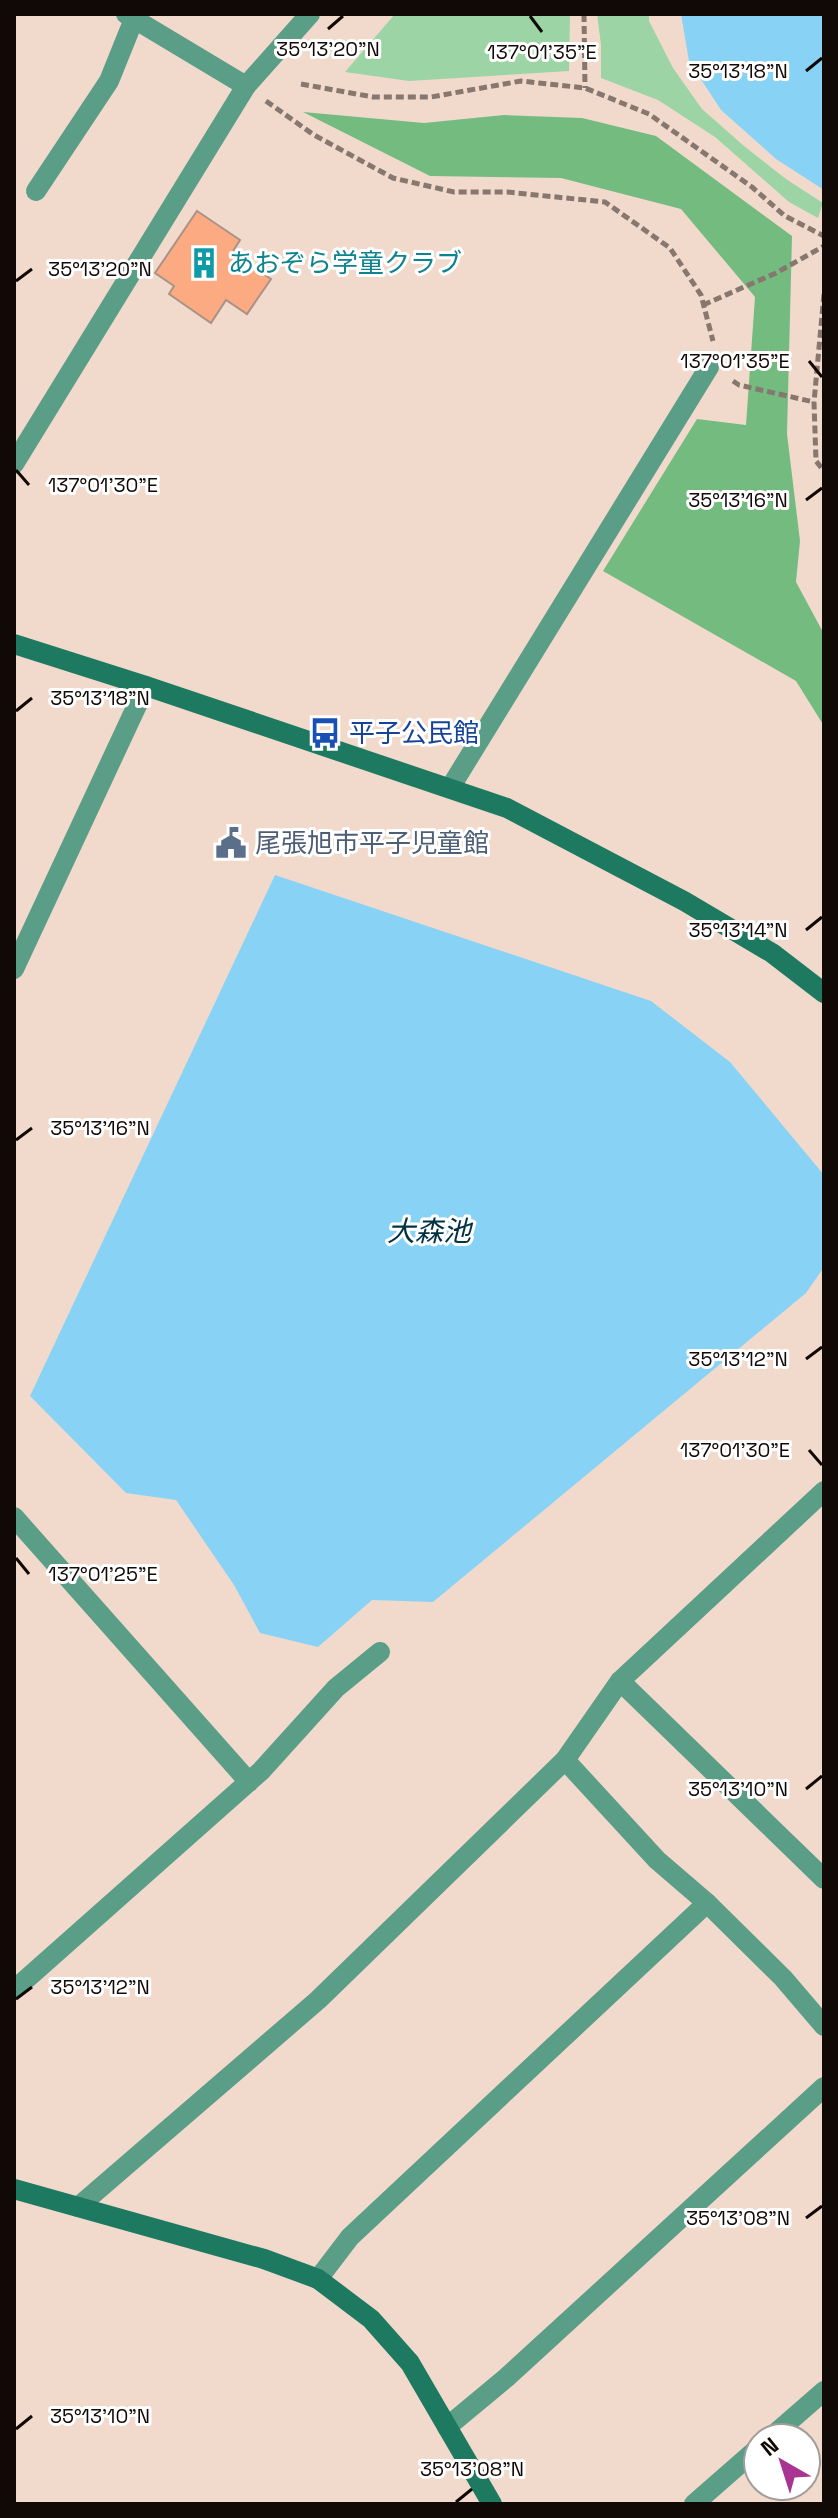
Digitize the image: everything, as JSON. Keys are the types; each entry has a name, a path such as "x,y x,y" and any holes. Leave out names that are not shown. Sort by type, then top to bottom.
{"street":[{"path":"14,464 246,86 310,14"},
{"path":"36,191 109,81 129,17 246,86"},
{"path":"450,788 709,367"},
{"path":"14,644 507,808 671,893 772,953 824,993"},
{"path":"14,969 146,686"},
{"path":"78,2207 318,2000 565,1760 620,1681 824,1491"},
{"path":"14,1517 249,1782"},
{"path":"16,1984 249,1782 336,1688 380,1652"},
{"path":"620,1681 824,1879"},
{"path":"565,1760 657,1860 707,1903 783,1978 824,2026"},
{"path":"318,2279 350,2237 707,1903"},
{"path":"447,2427 517,2368 824,2087"},
{"path":"14,2189 264,2259 318,2279 371,2319 410,2363 492,2504"},
{"path":"788,2422 824,2391"},
{"path":"694,2504 742,2462"}],"path":[{"path":"584,14 585,88"},
{"path":"301,84 373,97 431,97 521,81 585,88 649,114 752,187 785,216 824,236"},
{"path":"246,86 314,135 393,178 454,192 507,192 605,202 670,248 701,295 713,343 709,367 739,385 814,402"},
{"path":"703,305 776,273 824,246"},
{"path":"824,294 814,402 816,461 824,471"}],"green space":[{"path":"395,14 570,14 569,71 409,81 345,72"},
{"path":"597,14 649,14 649,21 673,68 702,109 786,179 823,203 818,218 789,202 715,137 658,100 601,78"},
{"path":"303,112 424,123 504,115 582,118 656,136 792,236 787,434 800,541 796,582 824,634 824,726 796,681 603,571 697,419 746,425 755,297 681,209 561,178 430,176"}],"water":[{"path":"681,14 824,14 824,190 776,159 721,110 689,61"},
{"name":"大森池","path":"275,875 651,1001 730,1062 824,1175 824,1267 806,1293 433,1602 372,1600 318,1647 260,1633 234,1585 176,1500 126,1493 30,1396"}],"building":[{"name":"あおぞら学童クラブ","path":"197,211 240,240 232,253 271,279 247,314 226,300 211,323 169,294 174,286 155,273"}],"place":[{"name":"あおぞら学童クラブ","path":"204,263"},
{"name":"平子公民館","path":"325,733"},
{"name":"尾張旭市平子児童館","path":"231,843"}]}
